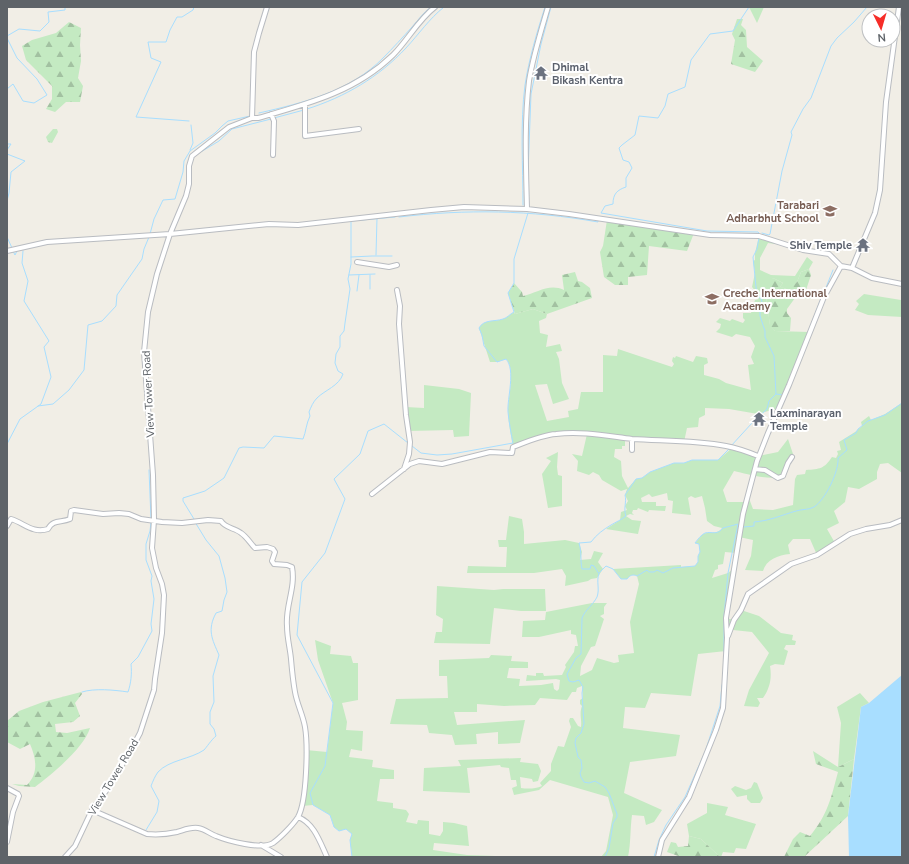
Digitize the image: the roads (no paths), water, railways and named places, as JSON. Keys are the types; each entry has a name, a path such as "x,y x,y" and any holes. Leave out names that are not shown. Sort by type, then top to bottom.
{"street":[{"path":"252,118 254,52 267,7"},
{"name":"View Tower Road","path":"65,857 75,846 92,810 108,788 137,738 154,690 154,679 161,649 164,601 162,584 156,568 152,548 154,520 150,426 144,352 148,312 157,274 170,234 186,196 189,184 189,166 192,156 229,127 252,118 258,118 305,105 355,84 371,74 393,55 427,13 435,7"},
{"path":"527,209 526,119 530,80 540,33 548,7"},
{"path":"852,268 875,213 880,190 886,102 899,7"},
{"path":"305,105 305,136 360,129"},
{"path":"271,114 274,121 273,155"},
{"path":"11,250 47,242 170,234 269,224 298,224 431,210 464,208 527,209 710,235 759,236 803,250 829,254 841,266 852,268 872,278 902,284"},
{"path":"357,262 389,267 397,265"},
{"path":"658,857 662,840 688,797 716,730 723,708 727,638 726,618 733,569 747,493 758,456 789,385 824,297 841,266"},
{"path":"397,290 400,306 399,324 406,415 410,442 409,454 404,469"},
{"path":"372,494 404,469 416,462 442,464 490,452 512,452 513,447 550,435 594,434 632,439 725,446 758,456"},
{"path":"632,439 632,450"},
{"path":"755,468 765,470 778,478 783,476 792,457"},
{"path":"7,526 11,519 37,531 48,529 50,524 54,522 70,519 71,511 74,510 103,514 129,514 141,519 154,520 182,522 208,520 221,522 224,526 237,530 248,539 255,548 267,547 273,549 275,552 272,561 274,564 292,567 294,583 286,616 286,625 292,675 298,707 305,727 306,740 305,780 302,806 298,817 291,826 272,843 261,845 236,842 215,836 198,828 189,828 176,832 154,835 147,834 92,810"},
{"path":"727,638 734,620 741,610 748,594 791,564 817,555 850,534 902,520"},
{"path":"7,788 19,796 7,842"},
{"path":"298,817 306,820 314,831 327,857"},
{"path":"261,845 281,857"}],"water":[{"path":"902,675 902,857 849,857 848,816 861,707 869,703"}],"waterway":[{"path":"7,36 19,29 40,31 49,22 48,12 65,10 65,7"},
{"path":"189,121 136,117 161,62 151,58 148,42 166,42 177,17 182,17 193,10 194,7"},
{"path":"259,113 309,100 326,94 356,79 383,58 431,7"},
{"path":"307,109 348,92 373,77 396,58 444,7"},
{"path":"523,205 523,100 529,65 545,7"},
{"path":"528,172 531,94 541,44 551,7"},
{"path":"749,7 733,31 710,34 691,60 685,87 668,94 665,106 658,118 639,116 635,135 619,148 623,160 629,162 632,168 626,178 626,187 616,193 613,204 605,206 601,213 707,231 759,233"},
{"path":"762,233 770,234 782,171 792,135 791,132 803,109 811,98 831,46 867,7"},
{"path":"7,38 17,58 37,79 47,95 34,103 23,101 13,84 7,89"},
{"path":"274,118 304,110"},
{"path":"150,234 154,219 163,200 175,199 183,172 184,161 190,151 215,133 228,121 250,116"},
{"path":"199,153 219,141 232,129 271,119"},
{"path":"190,150 193,143 191,125"},
{"path":"7,144 11,144 7,150"},
{"path":"7,154 25,161 11,172 7,201"},
{"path":"399,217 424,214 498,212 548,215 598,222 598,220"},
{"path":"412,446 421,453 437,455 452,454 513,443 508,412 511,377 509,364 506,359 497,362 484,346 479,328 484,323 500,320 514,312 508,293 514,283 514,259 528,213"},
{"path":"194,519 183,501 183,498 205,491 224,478 239,448 264,448 274,436 303,439 310,416 309,412 313,403 320,395 332,388 343,374 338,371 335,363 336,354 340,347 340,336 344,331 350,289 348,279 351,264 351,221 395,217"},
{"path":"376,255 377,218"},
{"path":"7,237 12,248"},
{"path":"38,406 53,404 69,390 84,370 88,325 102,321 116,306 117,295 142,259 149,237"},
{"path":"731,446 767,409 769,401 776,394 774,356 765,337 765,331 760,316 760,307 762,302 761,298 757,297 753,257 757,249 759,238"},
{"path":"13,251 15,255 17,251"},
{"path":"7,444 20,419 41,404 51,377 44,347 49,341 24,301 28,281 22,263 23,251"},
{"path":"351,257 392,256"},
{"path":"823,295 833,270"},
{"path":"349,275 375,274"},
{"path":"357,291 359,275"},
{"path":"370,275 370,289"},
{"path":"804,343 820,301"},
{"path":"776,394 783,395"},
{"path":"744,527 754,526 754,522 814,507 823,498 834,478 838,458 847,450 844,440 856,433 858,429 868,421 885,415 902,403"},
{"path":"352,857 350,840 352,834 346,829 339,831 334,827 330,815 313,805 310,793 325,766 333,703 297,635 302,582 325,553 345,499 334,479 360,454 368,431 384,424 408,443"},
{"path":"605,857 609,848 613,823 617,817 617,814 609,793 605,787 595,781 589,783 584,782 581,777 581,760 578,757 575,743 576,738 581,733 584,724 583,687 579,680 573,682 569,681 567,674 576,658 581,654 582,618 597,597 598,591 599,574 594,566 591,565 590,569 582,569 579,543 591,542 603,530 626,516 625,495 636,479 642,478 650,472 674,463 684,463 692,460 718,460 730,448"},
{"path":"149,470 151,519"},
{"path":"82,692 98,690 128,692 131,678 131,664 138,657 152,631 151,624 154,599 151,581 152,576 146,560 146,544 151,522"},
{"path":"146,830 157,812 159,801 151,786 158,772 174,762 193,756 204,750 216,736 214,729 210,724 210,712 214,702 213,676 219,655 211,630 216,613 222,611 227,592 219,556 206,540 195,522"},
{"path":"599,573 606,566 613,569 621,579 627,579 630,576 637,576 647,570 649,572 654,572 657,570 663,573 673,568 695,566 698,562 700,552 699,544 695,543 701,536 705,533 717,533 723,528 738,524 728,573 724,616"},
{"path":"724,619 724,652"},
{"path":"654,857 659,840 666,825 685,797 705,752 720,706 722,685"}],"place":[{"name":"Dhimal Bikash Kentra","path":"541,73"},
{"name":"Tarabari Adharbhut School","path":"830,211"},
{"name":"Shiv Temple","path":"863,245"},
{"name":"Creche International Academy","path":"712,299"},
{"name":"Laxminarayan Temple","path":"759,419"}]}
